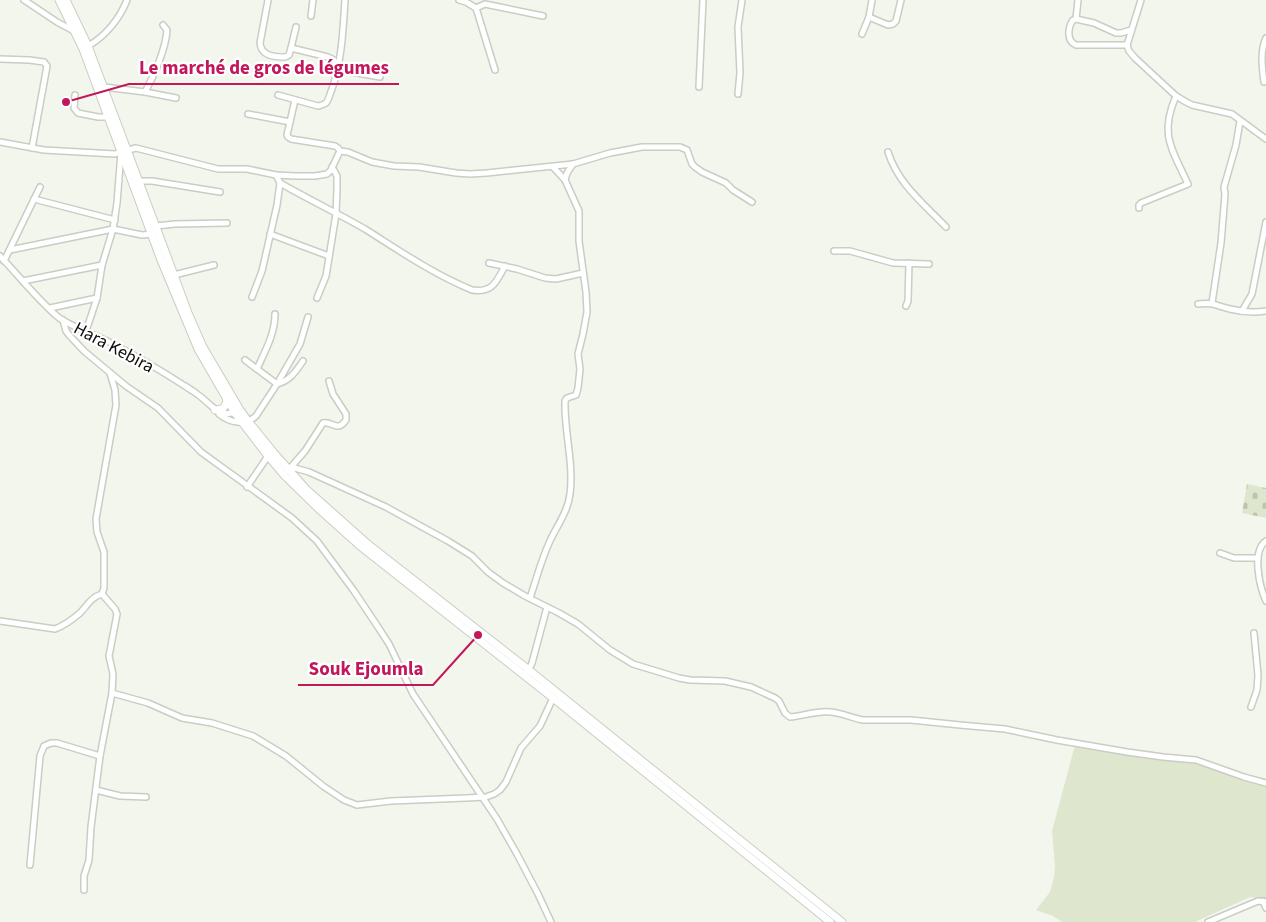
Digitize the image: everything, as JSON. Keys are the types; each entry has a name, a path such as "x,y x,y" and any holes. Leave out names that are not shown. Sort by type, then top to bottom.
{"main road":[{"path":"58,0 83,49 108,117 138,181 200,348 237,411 268,456 288,471"},
{"path":"66,0 88,46 104,87 152,234 182,313 227,400 237,411"},
{"path":"215,410 223,409 227,400"},
{"path":"245,422 322,512 597,729 830,922"},
{"path":"526,673 553,698 597,729"},
{"path":"676,794 842,922"}],"street":[{"path":"24,0 74,31"},
{"path":"88,46 115,22 127,0"},
{"path":"268,0 260,49 264,53 285,57 289,55 296,28"},
{"path":"311,16 313,0"},
{"path":"278,95 320,106 327,101 338,68 342,44 345,0"},
{"path":"459,0 466,1 476,8 495,70"},
{"path":"699,88 703,0"},
{"path":"738,94 740,73 738,27 742,0"},
{"path":"862,34 869,17 872,0"},
{"path":"869,17 888,25 893,24 896,21 901,0"},
{"path":"1076,19 1078,0"},
{"path":"1125,45 1141,0"},
{"path":"476,8 485,4 542,16"},
{"path":"1125,45 1076,45 1069,39 1069,27 1072,20 1076,19 1098,25 1122,36 1125,45 1134,58 1176,96 1192,106 1228,113 1266,139"},
{"path":"145,92 152,79 164,45 167,30 163,25"},
{"path":"1116,33 1131,30"},
{"path":"1264,82 1262,61 1266,38"},
{"path":"291,48 334,60 338,68 346,71 380,77"},
{"path":"0,59 44,62 47,66 32,148"},
{"path":"104,87 176,98"},
{"path":"75,95 74,108 78,113 108,117"},
{"path":"1139,208 1141,203 1188,184 1174,155 1168,133 1168,123 1176,96"},
{"path":"295,100 288,137 335,146 340,151 348,152 372,162 456,173 487,173 573,164 630,148 680,148 687,150 695,167 726,183 733,190 752,202"},
{"path":"248,114 290,122"},
{"path":"1212,303 1221,243 1224,187 1236,145 1240,121"},
{"path":"0,142 67,152 115,154 136,148 218,169 246,169 276,175 321,176 328,174 340,151"},
{"path":"86,331 97,298 102,265 115,220 124,151"},
{"path":"888,152 894,167 904,183 946,227"},
{"path":"565,180 573,164"},
{"path":"317,298 326,276 336,214 337,176 332,167"},
{"path":"530,598 549,543 563,516 570,494 566,401 567,398 576,395 578,388 580,368 578,354 584,334 587,312 579,240 579,211 565,180 553,167"},
{"path":"276,175 280,183 307,199 364,229 431,270 472,290 479,291 490,288 505,266"},
{"path":"138,181 152,180 220,192"},
{"path":"252,297 262,271 280,183"},
{"path":"4,261 40,187"},
{"path":"34,199 115,220"},
{"path":"1242,312 1252,294 1266,222"},
{"path":"156,226 227,223"},
{"path":"10,250 113,229 142,235 152,234"},
{"path":"270,234 330,256"},
{"path":"834,251 850,252 893,263 930,264"},
{"name":"Hara Kebira","path":"0,256 43,303 63,320 124,350 181,383 200,396 228,420 245,422"},
{"path":"489,263 545,278 556,279 583,273"},
{"path":"906,306 908,301 909,264"},
{"path":"23,281 102,265"},
{"path":"174,275 214,265"},
{"path":"50,308 97,298"},
{"path":"1198,304 1212,303 1230,310 1242,312 1266,311"},
{"path":"257,369 273,332 274,314"},
{"path":"245,422 256,416 277,384 300,344 308,317"},
{"path":"63,320 66,331 73,340 110,373 130,390 158,408 201,452 304,528 317,541 378,627 392,650 413,694 487,805 517,854 551,922"},
{"path":"245,360 277,384 284,383 289,379 304,361"},
{"path":"102,594 104,588 104,552 96,526 102,478 116,405 115,390 110,373"},
{"path":"288,471 305,451 324,423 328,422 341,426 346,420 346,414 333,394 329,381"},
{"path":"215,410 222,413 237,411"},
{"path":"247,487 268,456"},
{"path":"288,471 297,468 318,476 403,516 448,541 472,556 512,589 578,624 610,650 633,664 679,678 724,681 751,687 779,701 785,713 790,717 817,712 832,712 863,720 911,720 1005,729 1127,752 1196,760 1266,783"},
{"path":"1266,541 1262,543 1258,558 1262,591 1266,601"},
{"path":"1220,554 1234,558 1258,558"},
{"path":"0,621 54,629 78,615 92,599 102,594"},
{"path":"84,890 84,876 89,860 100,756 112,693 112,668 109,656 117,614 102,594"},
{"path":"526,673 532,663 547,607"},
{"path":"1250,707 1257,690 1258,675 1254,632"},
{"path":"112,693 148,703 182,718 212,723 253,736 286,756 323,786 344,800 356,805 399,800 490,796 500,790 506,782 521,748 540,726 553,698"},
{"path":"30,865 40,756 44,746 57,743 100,756"},
{"path":"96,790 120,796 146,797"},
{"path":"487,805 490,796"},
{"path":"1208,922 1255,902 1264,902 1266,908"}],"green space":[{"path":"1247,484 1266,488 1266,518 1242,513"},
{"path":"1075,745 1203,765 1266,784 1266,899 1250,897 1195,922 1062,922 1053,916 1036,910 1050,892 1054,877 1052,831"}],"place":[{"name":"Le marché de gros de légumes","path":"66,102"},
{"name":"Souk Ejoumla","path":"478,635"}]}
